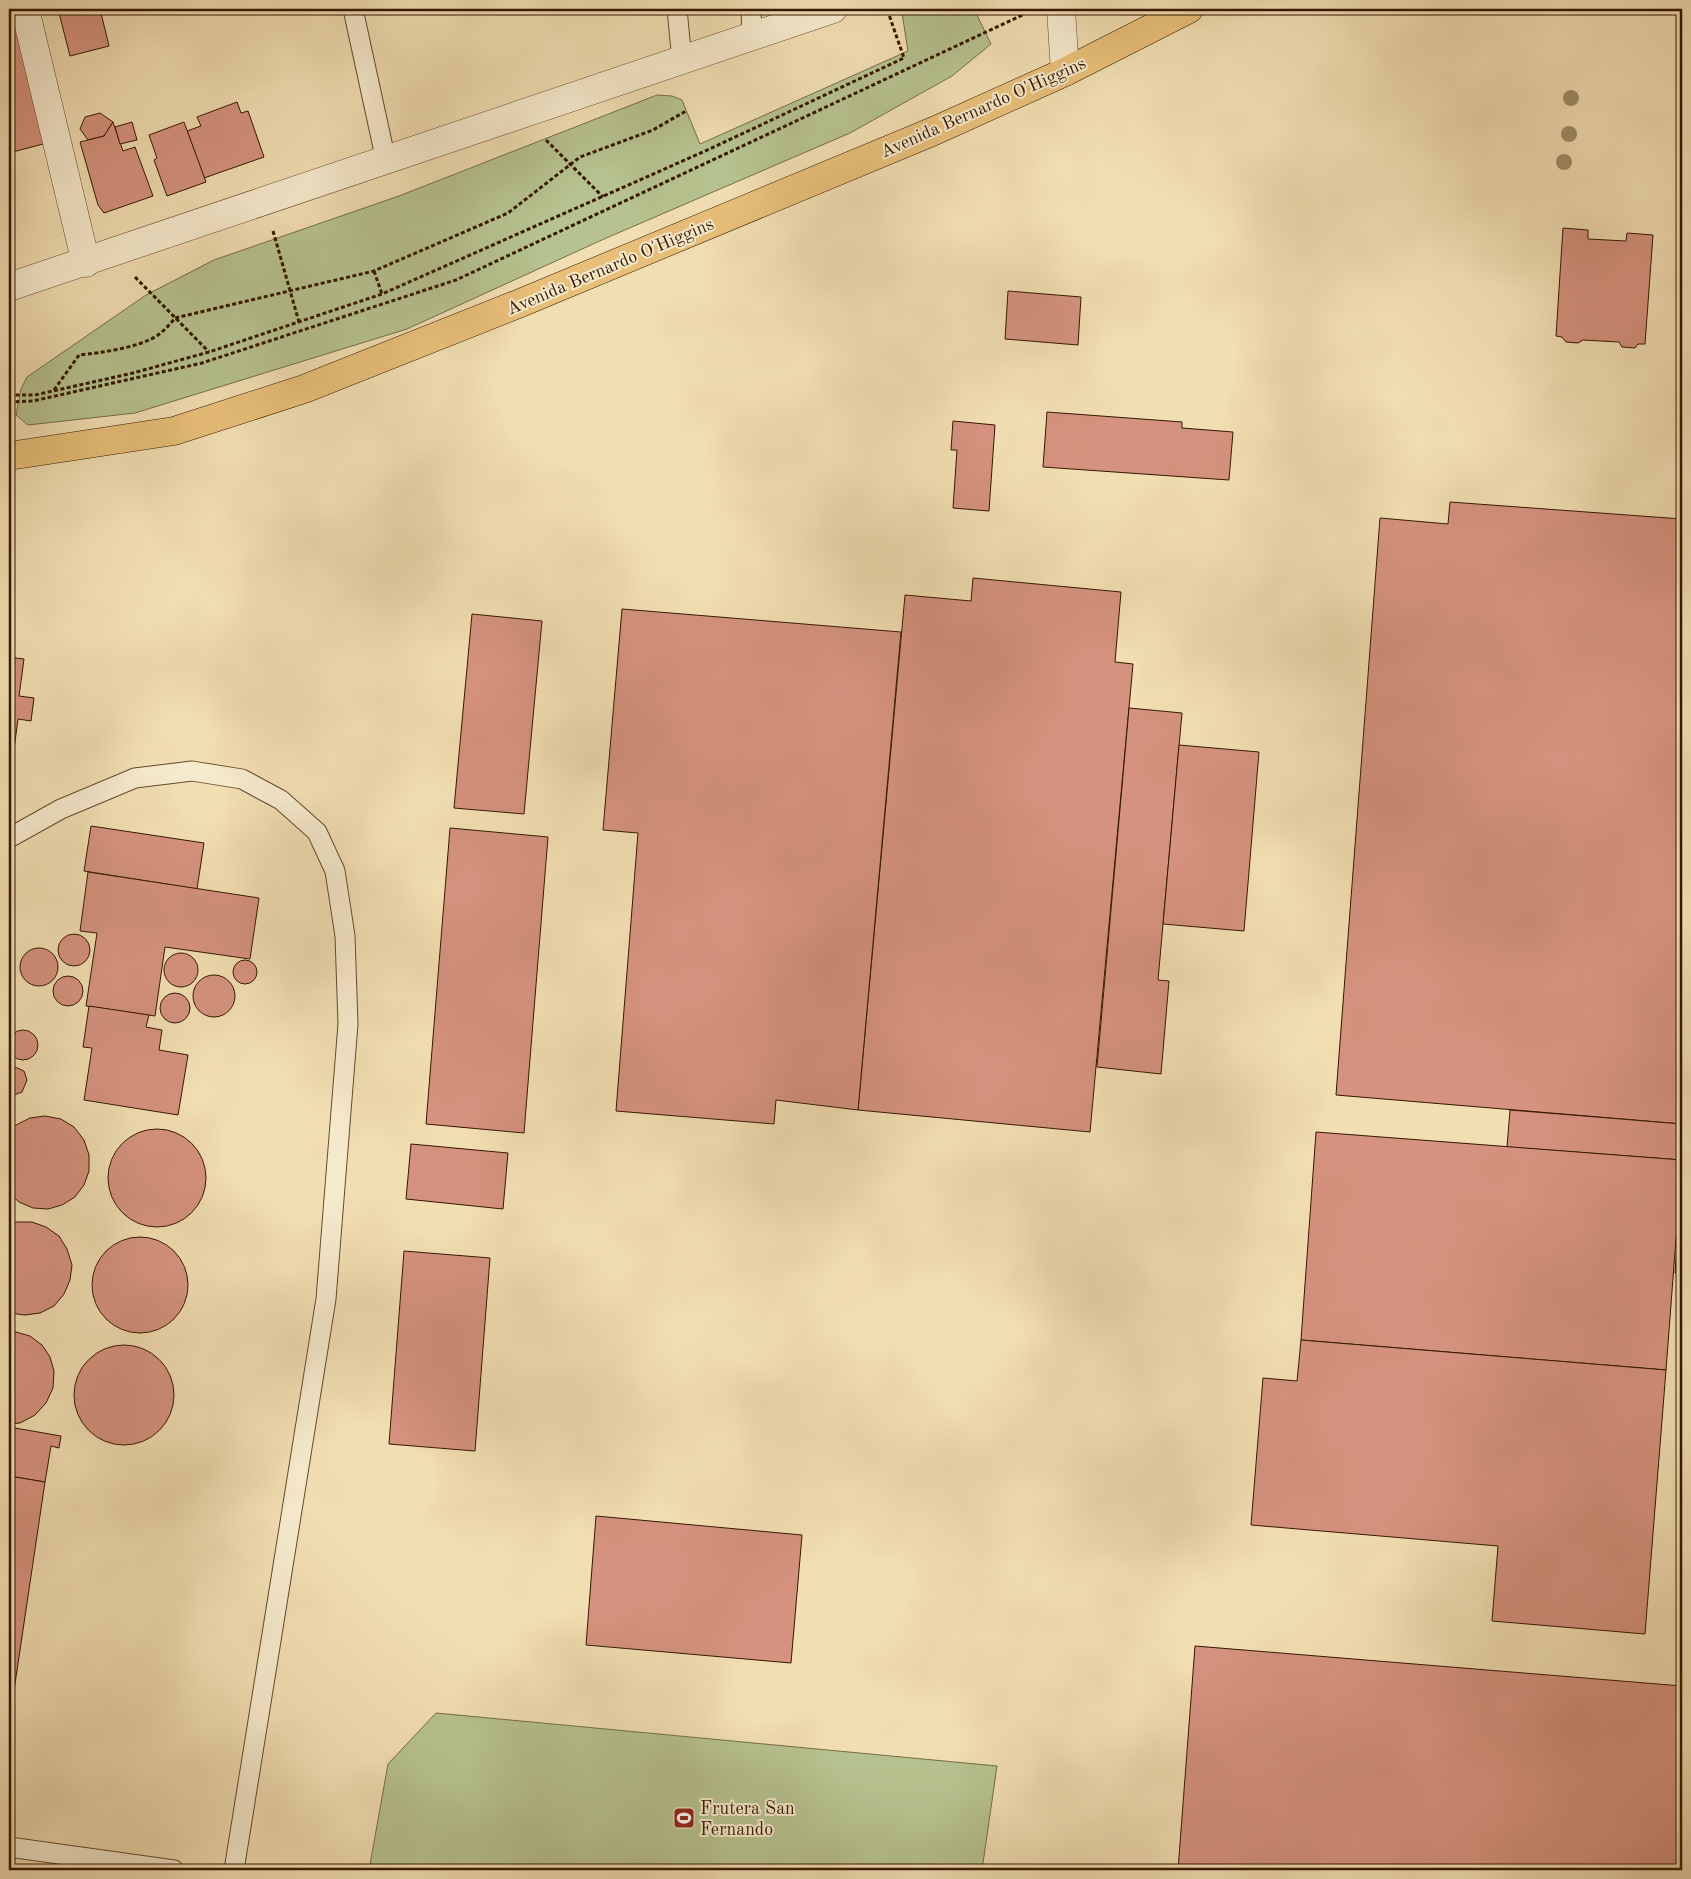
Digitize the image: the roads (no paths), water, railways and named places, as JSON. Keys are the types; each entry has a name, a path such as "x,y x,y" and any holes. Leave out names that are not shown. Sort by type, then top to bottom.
{"main road":[{"name":"Avenida Bernardo O'Higgins","path":"9,456 174,430 304,389 518,304 934,131 1065,72 1189,9"}],"street":[{"path":"25,9 86,262"},
{"path":"9,287 112,254 833,9"},
{"path":"1061,9 1065,72"}],"lane":[{"path":"353,9 386,161"},
{"path":"677,9 682,61"},
{"path":"751,9 752,37"},
{"path":"9,838 61,808 135,778 192,771 242,779 281,800 317,832 335,871 345,936 348,1024 326,1299 234,1870"},
{"path":"9,1847 174,1870"}],"place":[{"name":"Frutera San Fernando","path":"684,1818"}]}
